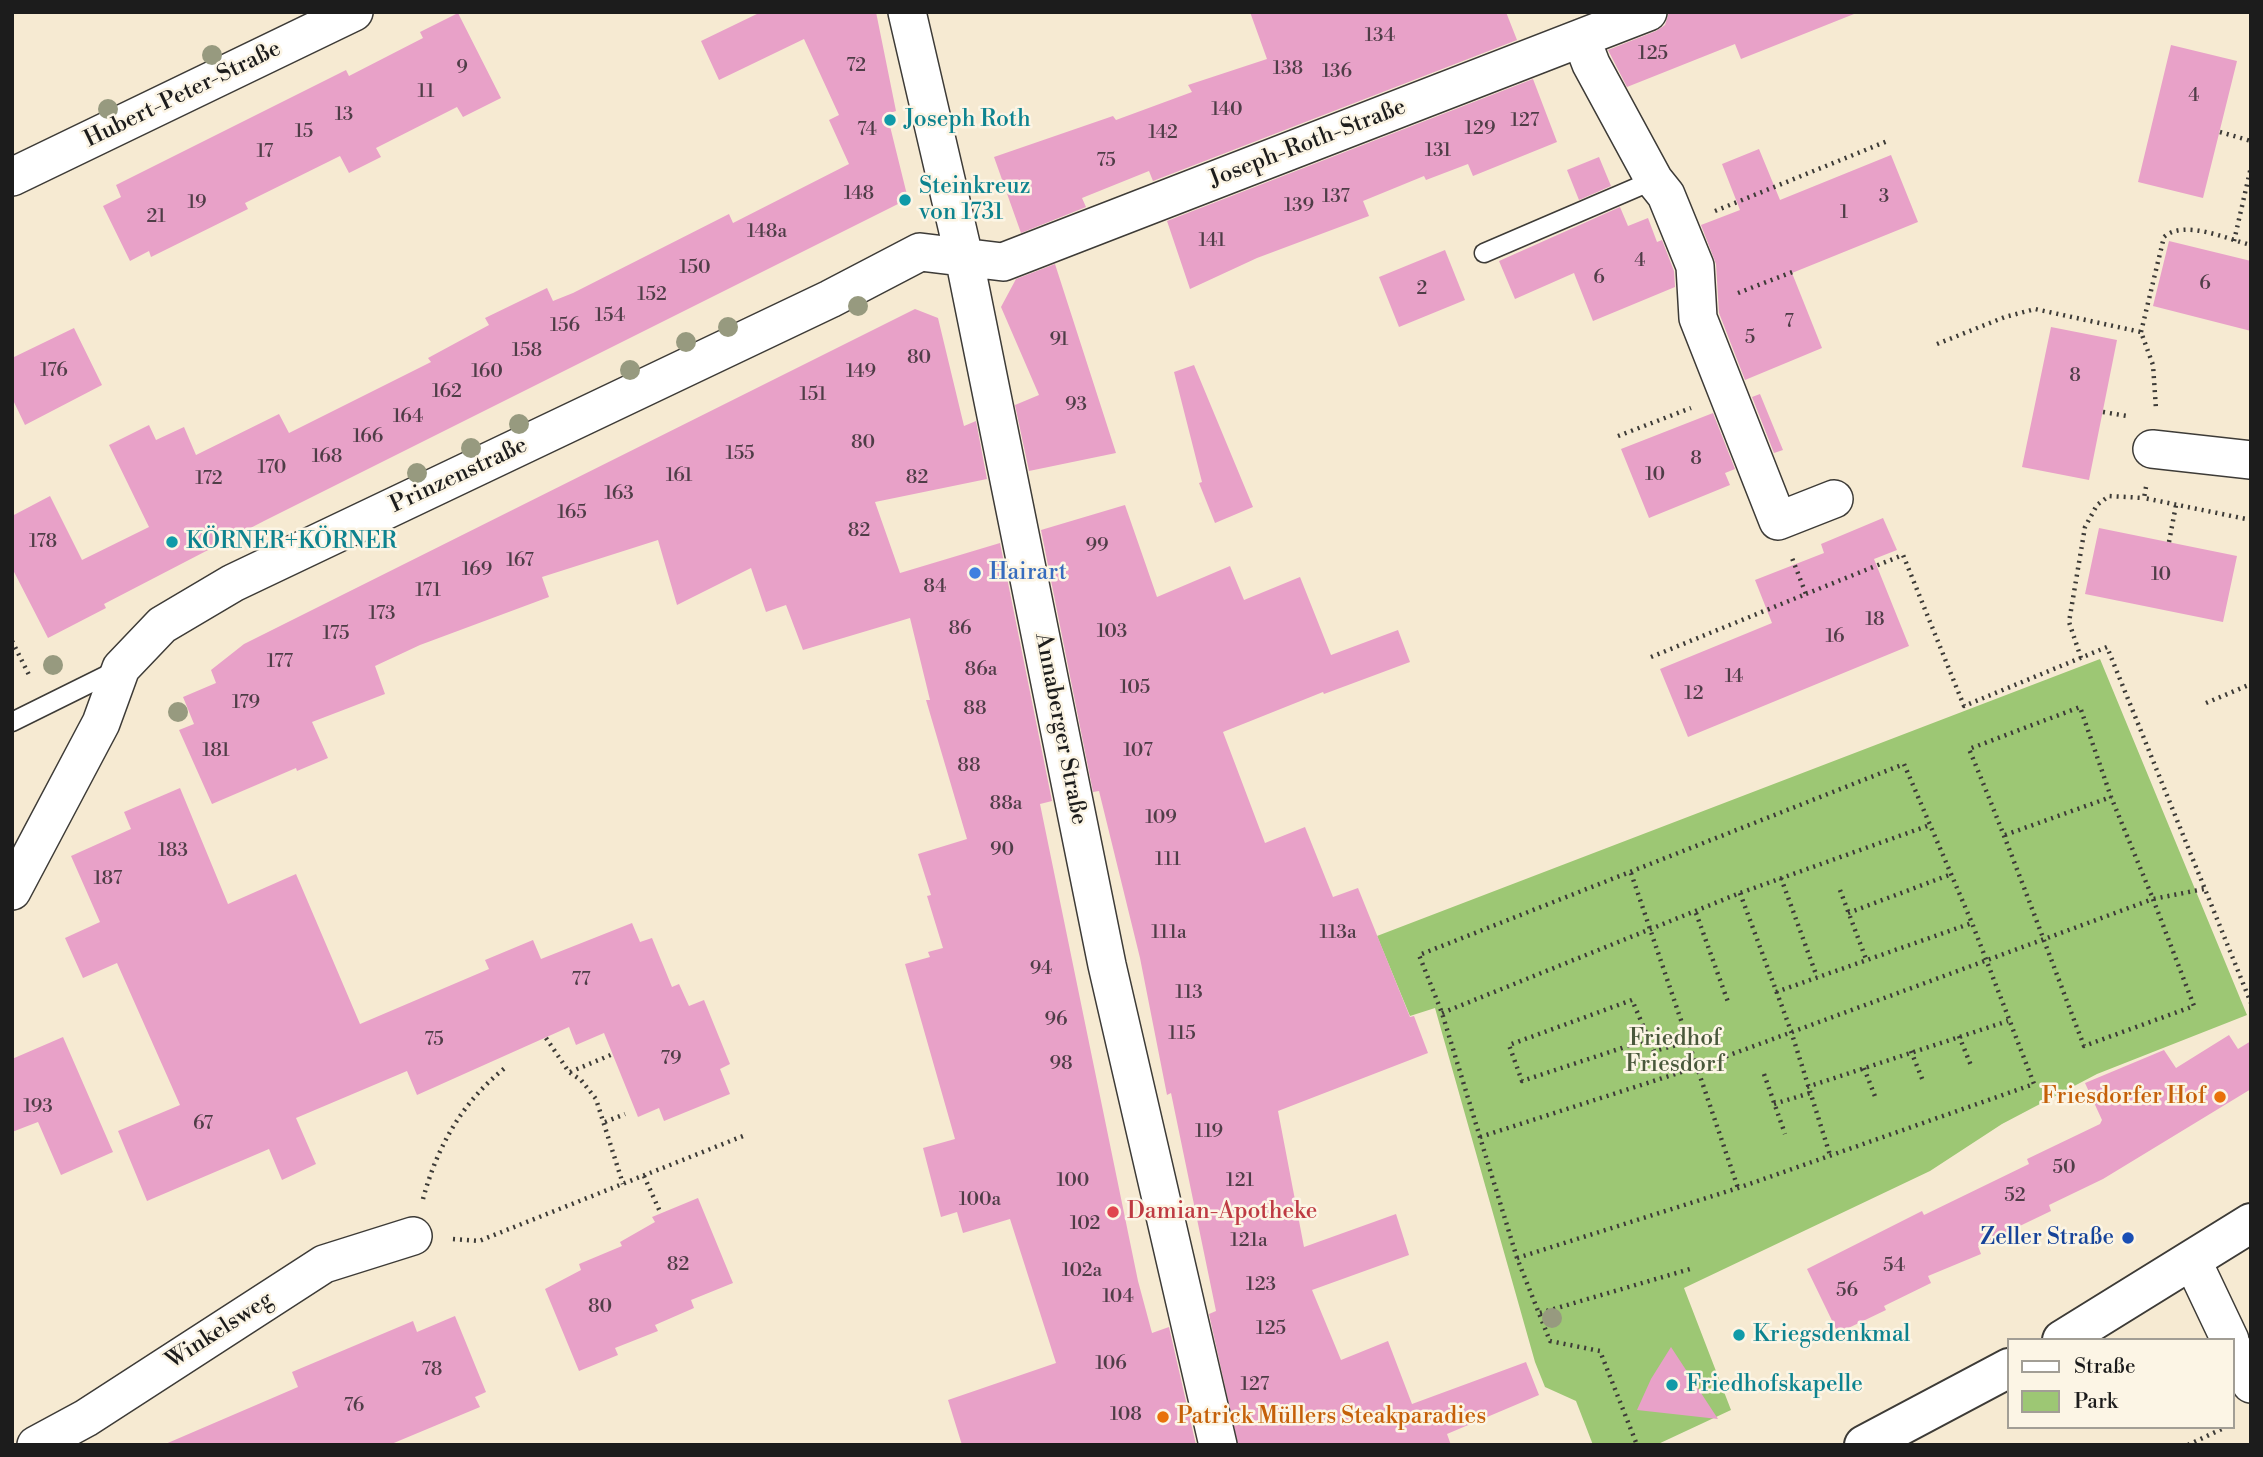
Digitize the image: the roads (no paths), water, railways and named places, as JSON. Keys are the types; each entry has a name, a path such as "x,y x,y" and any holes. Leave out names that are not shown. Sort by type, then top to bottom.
{"street":[{"name":"Hubert-Peter-Straße","path":"12,177 354,12"},
{"name":"Annaberger Straße","path":"907,12 964,257 1107,965 1218,1445"},
{"name":"Joseph-Roth-Straße","path":"964,257 1003,262 1648,12"},
{"path":"1581,38 1591,64 1654,180 1666,195 1679,226 1695,266 1698,318 1778,521 1834,499"},
{"name":"Prinzenstraße","path":"12,891 101,723 121,668 162,625 233,583 818,305 920,252 964,257"},
{"path":"2152,449 2251,460"},
{"path":"2065,1338 2251,1223"},
{"name":"Winkelsweg","path":"36,1445 86,1418 324,1264 413,1236"},
{"path":"2192,1260 2229,1338"},
{"path":"2235,1352 2251,1384"},
{"path":"1864,1445 2008,1369"}],"lane":[{"path":"1484,253 1654,180"},
{"path":"12,722 121,668"}],"place":[{"name":"Joseph Roth","path":"890,120"},
{"name":"Steinkreuz von 1731","path":"905,200"},
{"name":"KÖRNER+KÖRNER","path":"172,542"},
{"name":"Hairart","path":"975,573"},
{"name":"Friesdorfer Hof","path":"2220,1097"},
{"name":"Damian-Apotheke","path":"1113,1212"},
{"name":"Zeller Straße","path":"2128,1238"},
{"name":"Kriegsdenkmal","path":"1739,1335"},
{"name":"Friedhofskapelle","path":"1672,1385"},
{"name":"Patrick Müllers Steakparadies","path":"1163,1417"}],"park label":[{"name":"Friedhof Friesdorf","path":"1675,1052"}]}
